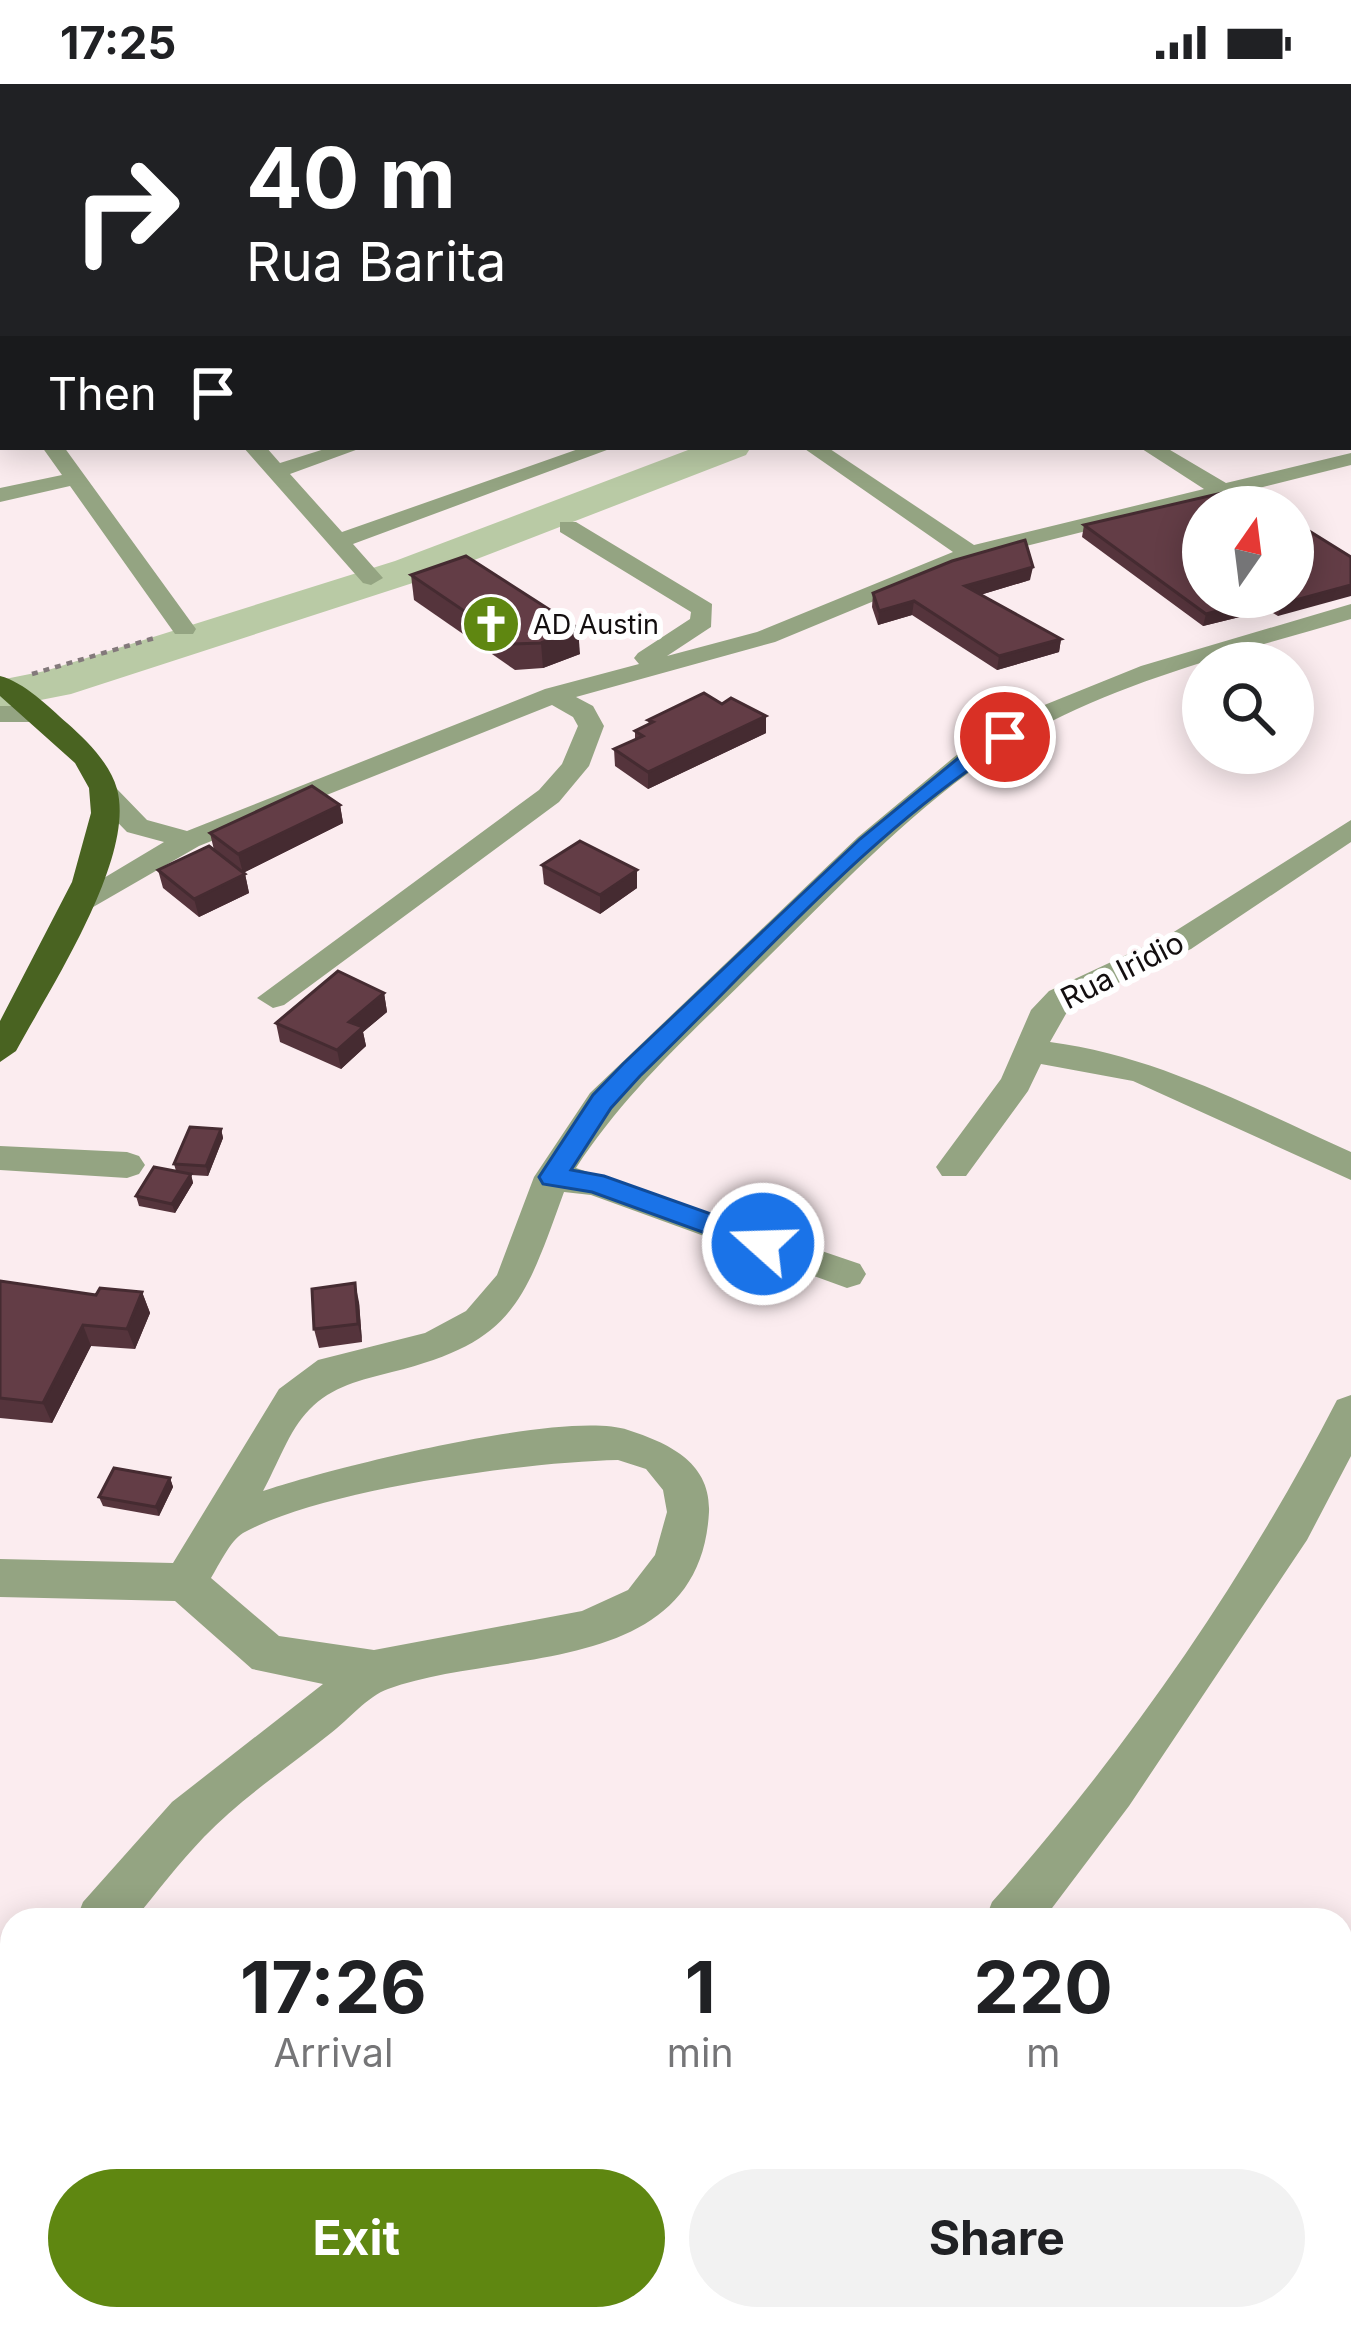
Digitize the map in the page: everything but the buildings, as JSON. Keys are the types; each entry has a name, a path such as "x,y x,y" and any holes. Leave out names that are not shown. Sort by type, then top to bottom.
{"main road":[{"path":"0,1051 11,1011 77,903 97,850 105,793 91,764 12,695"}],"street":[{"path":"55,450 184,629"},
{"path":"257,450 342,540 371,578"},
{"path":"275,472 344,450"},
{"path":"342,540 596,450"},
{"path":"817,450 970,554"},
{"path":"1155,450 1215,486"},
{"path":"1238,486 1351,459"},
{"path":"1321,466 1351,484"},
{"path":"0,495 76,478"},
{"path":"77,903 189,839 554,695 766,637 970,554 1182,500"},
{"path":"568,527 706,615 619,676"},
{"path":"184,1582 224,1522 292,1400 332,1371 435,1346 480,1321 513,1282 553,1177 602,1101 868,843 969,759 1040,716 1150,671 1351,611"},
{"path":"273,998 549,796 575,766 591,726 584,712 554,695"},
{"path":"105,793 137,826 189,839"},
{"name":"Rua Iridio","path":"954,1167 1016,1083 1047,1010 1060,998 1180,942 1351,829"},
{"path":"1029,1051 1110,1061 1145,1072 1351,1167"},
{"path":"0,1158 127,1165"},
{"path":"553,1177 595,1183 847,1274"},
{"path":"1021,1908 1057,1867 1220,1639 1331,1461 1351,1412"},
{"path":"0,1578 184,1582 268,1655 374,1672 587,1630 643,1604 674,1563 688,1512 683,1483 660,1456 619,1443 566,1444 345,1480 224,1522"},
{"path":"110,1908 189,1817 374,1672"}],"path":[{"path":"12,695 184,629"}],"waterway":[{"path":"0,694 54,684 410,570 724,450"}],"place":[{"name":"AD Austin","path":"491,624"}],"route":[{"path":"763,1244 595,1183 553,1177 602,1101 632,1070 868,843 969,759 1005,737"}]}
